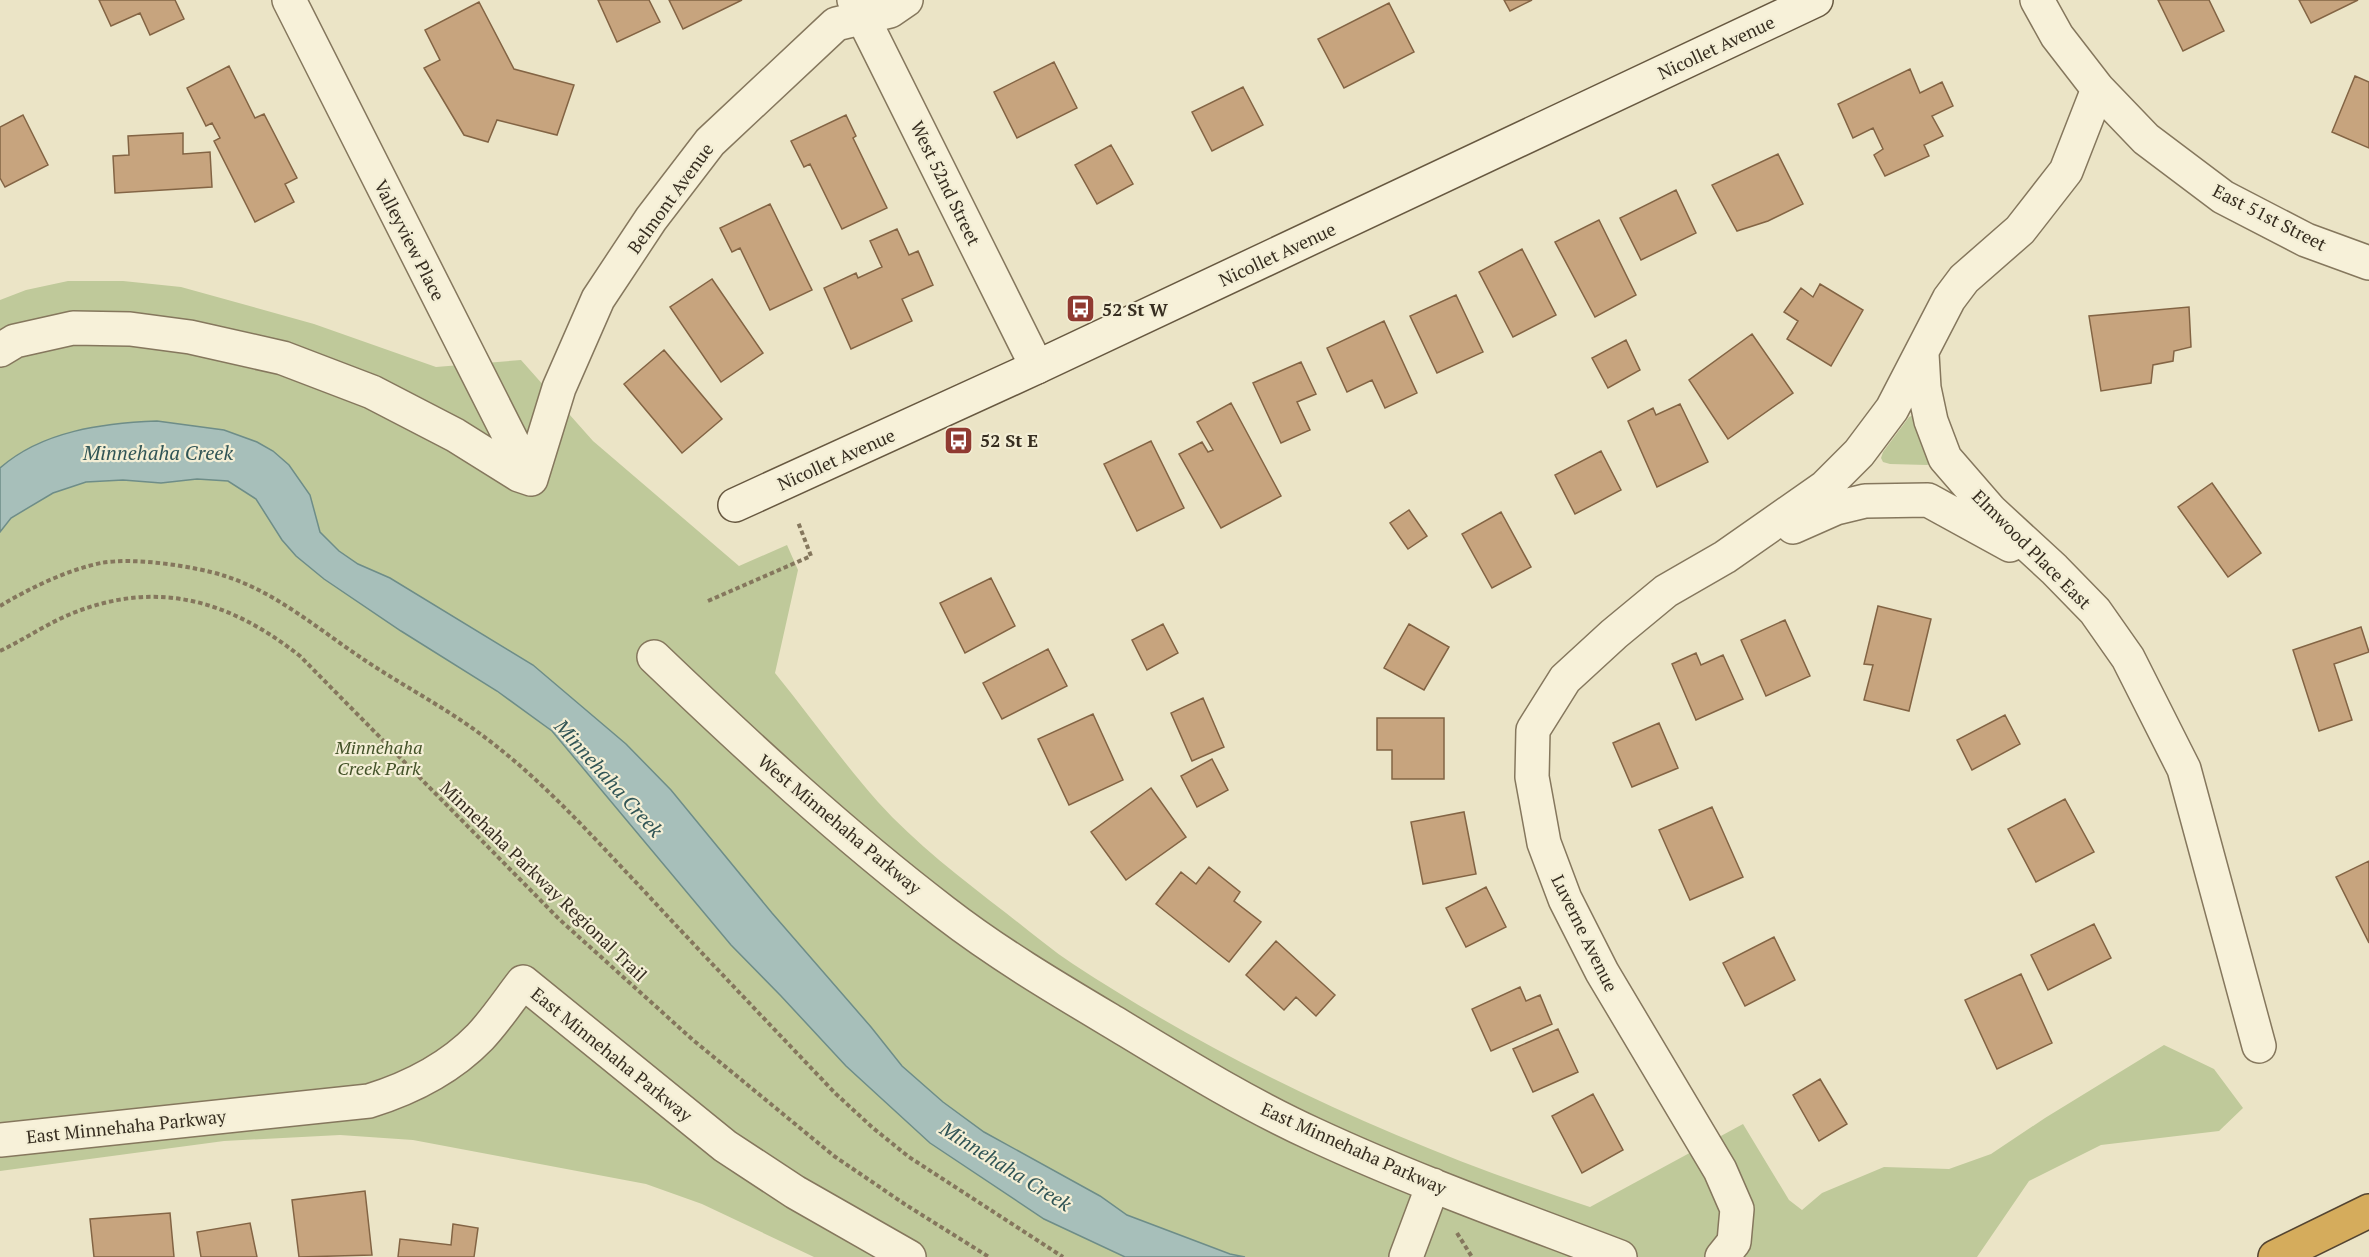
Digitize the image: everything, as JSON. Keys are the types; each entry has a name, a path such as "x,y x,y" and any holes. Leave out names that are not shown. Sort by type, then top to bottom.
{"highway":[{"path":"2275,1257 2369,1211"}],"street":[{"name":"Valleyview Place","path":"289,0 531,479"},
{"name":"Belmont Avenue","path":"531,479 559,388 598,299 651,219 710,142 836,24 859,9 890,11 906,0"},
{"name":"Nicollet Avenue","path":"735,505 1036,367 1816,0"},
{"name":"East 51st Street","path":"2037,0 2057,36 2098,88 2146,139 2223,197 2306,240 2369,263"},
{"name":"West 52nd Street","path":"859,9 1036,367"},
{"name":"Elmwood Place East","path":"2098,88 2066,171 2020,230 1964,279 1949,299 1922,354 1924,387 1931,421 1945,458 1991,511 2054,569 2095,612 2128,658 2184,769 2259,1047"},
{"path":"0,350 15,342 74,328 130,329 190,337 283,358 372,392 455,435 519,475 531,479"},
{"name":"Luverne Avenue","path":"1722,1257 1734,1242 1737,1209 1720,1170 1602,972 1564,899 1544,843 1532,777 1533,730 1565,679 1614,634 1666,591 1725,557 1825,488 1859,453 1892,409 1922,354"},
{"name":"Luverne Avenue","path":"1725,557 1836,508 1865,501 1928,500 2054,569"},
{"name":"West Minnehaha Parkway","path":"654,657 751,750 872,853 945,913 1038,976"},
{"name":"East Minnehaha Parkway","path":"1038,976 1166,1054 1314,1135 1433,1185 1620,1257"},
{"name":"East Minnehaha Parkway","path":"0,1140 369,1101 401,1091 429,1077 456,1059 481,1036 523,982 725,1146 795,1192 909,1257"},
{"path":"1406,1257 1433,1185"}],"path":[{"path":"708,601 811,556 798,522"},
{"path":"0,606 68,574 100,563 118,562 169,564 226,576 286,606 361,658 479,733 563,805 836,1094 873,1128 909,1157 1063,1257"},
{"name":"Minnehaha Parkway Regional Trail","path":"0,651 72,613 125,599 178,598 195,601 230,612 264,629 300,657 559,919 701,1048 834,1156 989,1257"},
{"path":"1452,1225 1472,1257"}],"green space":[{"name":"Minnehaha Creek Park","path":"68,281 123,281 181,287 314,324 436,367 521,360 593,441 739,566 787,545 798,570 775,673 878,802 939,860 1073,964 1196,1038 1324,1103 1455,1159 1590,1207 1743,1124 1789,1200 1802,1210 1822,1193 1884,1167 1949,1169 1991,1154 2164,1045 2214,1069 2243,1108 2219,1131 2101,1145 2029,1181 1977,1257 814,1257 702,1204 646,1184 413,1140 340,1135 224,1141 0,1171 0,300 26,290"},
{"path":"1914,415 1932,463 1927,465 1883,462 1881,458 1883,452 1909,417"}],"water":[{"name":"Minnehaha Creek","path":"157,421 224,430 257,442 273,451 289,465 310,495 320,532 339,551 358,564 390,578 533,665 626,744 671,790 902,1066 943,1102 984,1132 1100,1196 1127,1215 1230,1254 1245,1257 1125,1257 1044,1219 930,1143 846,1066 731,945 552,731 497,691 401,631 324,579 296,556 282,540 256,499 228,481 197,479 161,483 123,480 86,482 53,493 11,518 0,532 0,468 17,455 54,437 74,431 116,424"}],"building":[{"path":"99,0 175,0 184,19 150,35 140,13 111,26"},
{"path":"598,0 649,0 660,22 617,42"},
{"path":"669,0 742,0 683,29"},
{"path":"1504,0 1532,0 1510,11"},
{"path":"2158,0 2209,0 2224,31 2183,51"},
{"path":"2299,0 2358,0 2311,23"},
{"path":"479,2 514,69 574,85 557,135 497,120 488,142 464,135 424,68 440,60 425,30"},
{"path":"1389,3 1414,52 1344,88 1318,39"},
{"path":"1054,62 1077,108 1017,138 994,92"},
{"path":"229,66 255,118 264,114 297,178 285,184 294,202 255,222 214,141 220,138 212,123 206,126 187,88"},
{"path":"1910,69 1920,93 1942,82 1953,106 1932,116 1943,136 1924,145 1929,156 1885,176 1874,155 1883,149 1873,128 1853,138 1838,104"},
{"path":"2355,76 2369,82 2369,148 2332,132"},
{"path":"1243,87 1263,125 1212,151 1192,112"},
{"path":"23,115 48,165 5,187 0,178 0,127"},
{"path":"846,115 856,136 853,138 887,208 842,229 810,164 804,167 791,141"},
{"path":"183,133 183,154 210,152 212,187 115,193 113,156 129,155 128,136"},
{"path":"1111,145 1133,184 1097,204 1075,165"},
{"path":"1778,154 1803,204 1768,221 1737,231 1712,185"},
{"path":"1676,190 1696,233 1641,260 1620,218"},
{"path":"770,204 812,290 770,310 740,248 732,252 720,228"},
{"path":"1599,220 1636,295 1595,317 1555,242"},
{"path":"897,229 909,255 918,251 933,285 902,299 912,321 851,349 824,288 856,273 858,278 882,267 870,241"},
{"path":"1522,249 1556,315 1513,337 1479,272"},
{"path":"712,279 763,353 721,382 670,307"},
{"path":"1820,284 1863,310 1831,366 1787,339 1798,321 1784,312 1801,288 1813,297"},
{"path":"1456,295 1483,352 1437,373 1410,316"},
{"path":"2189,307 2191,347 2174,351 2173,361 2153,365 2151,383 2101,391 2089,316"},
{"path":"1384,321 1417,393 1385,408 1372,380 1347,392 1327,348"},
{"path":"1752,334 1793,393 1728,439 1689,380"},
{"path":"1626,340 1640,370 1608,388 1592,358"},
{"path":"664,350 722,419 682,453 624,384"},
{"path":"1301,362 1316,394 1297,402 1310,430 1281,443 1253,383"},
{"path":"1231,403 1281,496 1221,528 1179,454 1202,442 1208,452 1213,450 1197,422"},
{"path":"1680,404 1708,462 1657,487 1628,421 1653,408 1656,415"},
{"path":"1151,441 1184,508 1137,531 1104,464"},
{"path":"1601,451 1621,490 1575,514 1555,475"},
{"path":"2212,483 2261,553 2228,577 2178,507"},
{"path":"1409,510 1427,536 1408,549 1390,523"},
{"path":"1501,512 1531,567 1492,588 1462,534"},
{"path":"991,578 1015,626 965,653 940,603"},
{"path":"1878,606 1931,619 1909,711 1864,700 1873,665 1864,664"},
{"path":"1785,620 1810,676 1766,696 1741,640"},
{"path":"1163,624 1178,653 1147,670 1132,640"},
{"path":"1409,624 1449,647 1424,690 1384,668"},
{"path":"2361,627 2369,652 2334,664 2352,720 2319,731 2293,650"},
{"path":"1048,649 1067,686 1002,719 983,683"},
{"path":"1696,653 1701,665 1723,655 1743,699 1696,720 1672,664"},
{"path":"1203,698 1224,747 1192,761 1171,713"},
{"path":"1093,714 1123,780 1069,805 1038,739"},
{"path":"2005,715 2020,744 1972,770 1957,740"},
{"path":"1377,718 1444,718 1444,779 1392,779 1392,750 1377,750"},
{"path":"1659,723 1678,768 1632,787 1613,743"},
{"path":"1212,759 1228,790 1197,807 1181,776"},
{"path":"1151,788 1186,837 1126,880 1091,832"},
{"path":"2065,799 2094,852 2036,882 2008,829"},
{"path":"1712,807 1743,877 1690,900 1659,830"},
{"path":"1464,812 1476,874 1423,884 1411,822"},
{"path":"2369,861 2369,943 2336,877"},
{"path":"1209,867 1240,892 1234,901 1261,922 1229,962 1156,904 1181,872 1196,884"},
{"path":"1486,887 1506,927 1466,947 1446,908"},
{"path":"2094,924 2111,958 2048,990 2031,955"},
{"path":"1774,937 1795,980 1745,1006 1723,963"},
{"path":"1276,941 1335,995 1316,1016 1296,997 1284,1010 1246,975"},
{"path":"2021,974 2052,1043 1997,1069 1965,1000"},
{"path":"1520,987 1526,1001 1540,995 1552,1024 1491,1051 1472,1009"},
{"path":"1558,1029 1578,1072 1533,1092 1513,1049"},
{"path":"1820,1079 1847,1124 1819,1141 1793,1095"},
{"path":"1593,1094 1623,1150 1582,1173 1552,1116"},
{"path":"365,1191 372,1255 299,1257 292,1200"},
{"path":"170,1213 174,1257 94,1257 90,1219"},
{"path":"250,1223 257,1257 201,1257 197,1232"},
{"path":"453,1224 478,1228 474,1257 398,1257 400,1239 451,1245"}],"place":[{"name":"52 St W","path":"1081,309"},
{"name":"52 St E","path":"959,440"}]}
